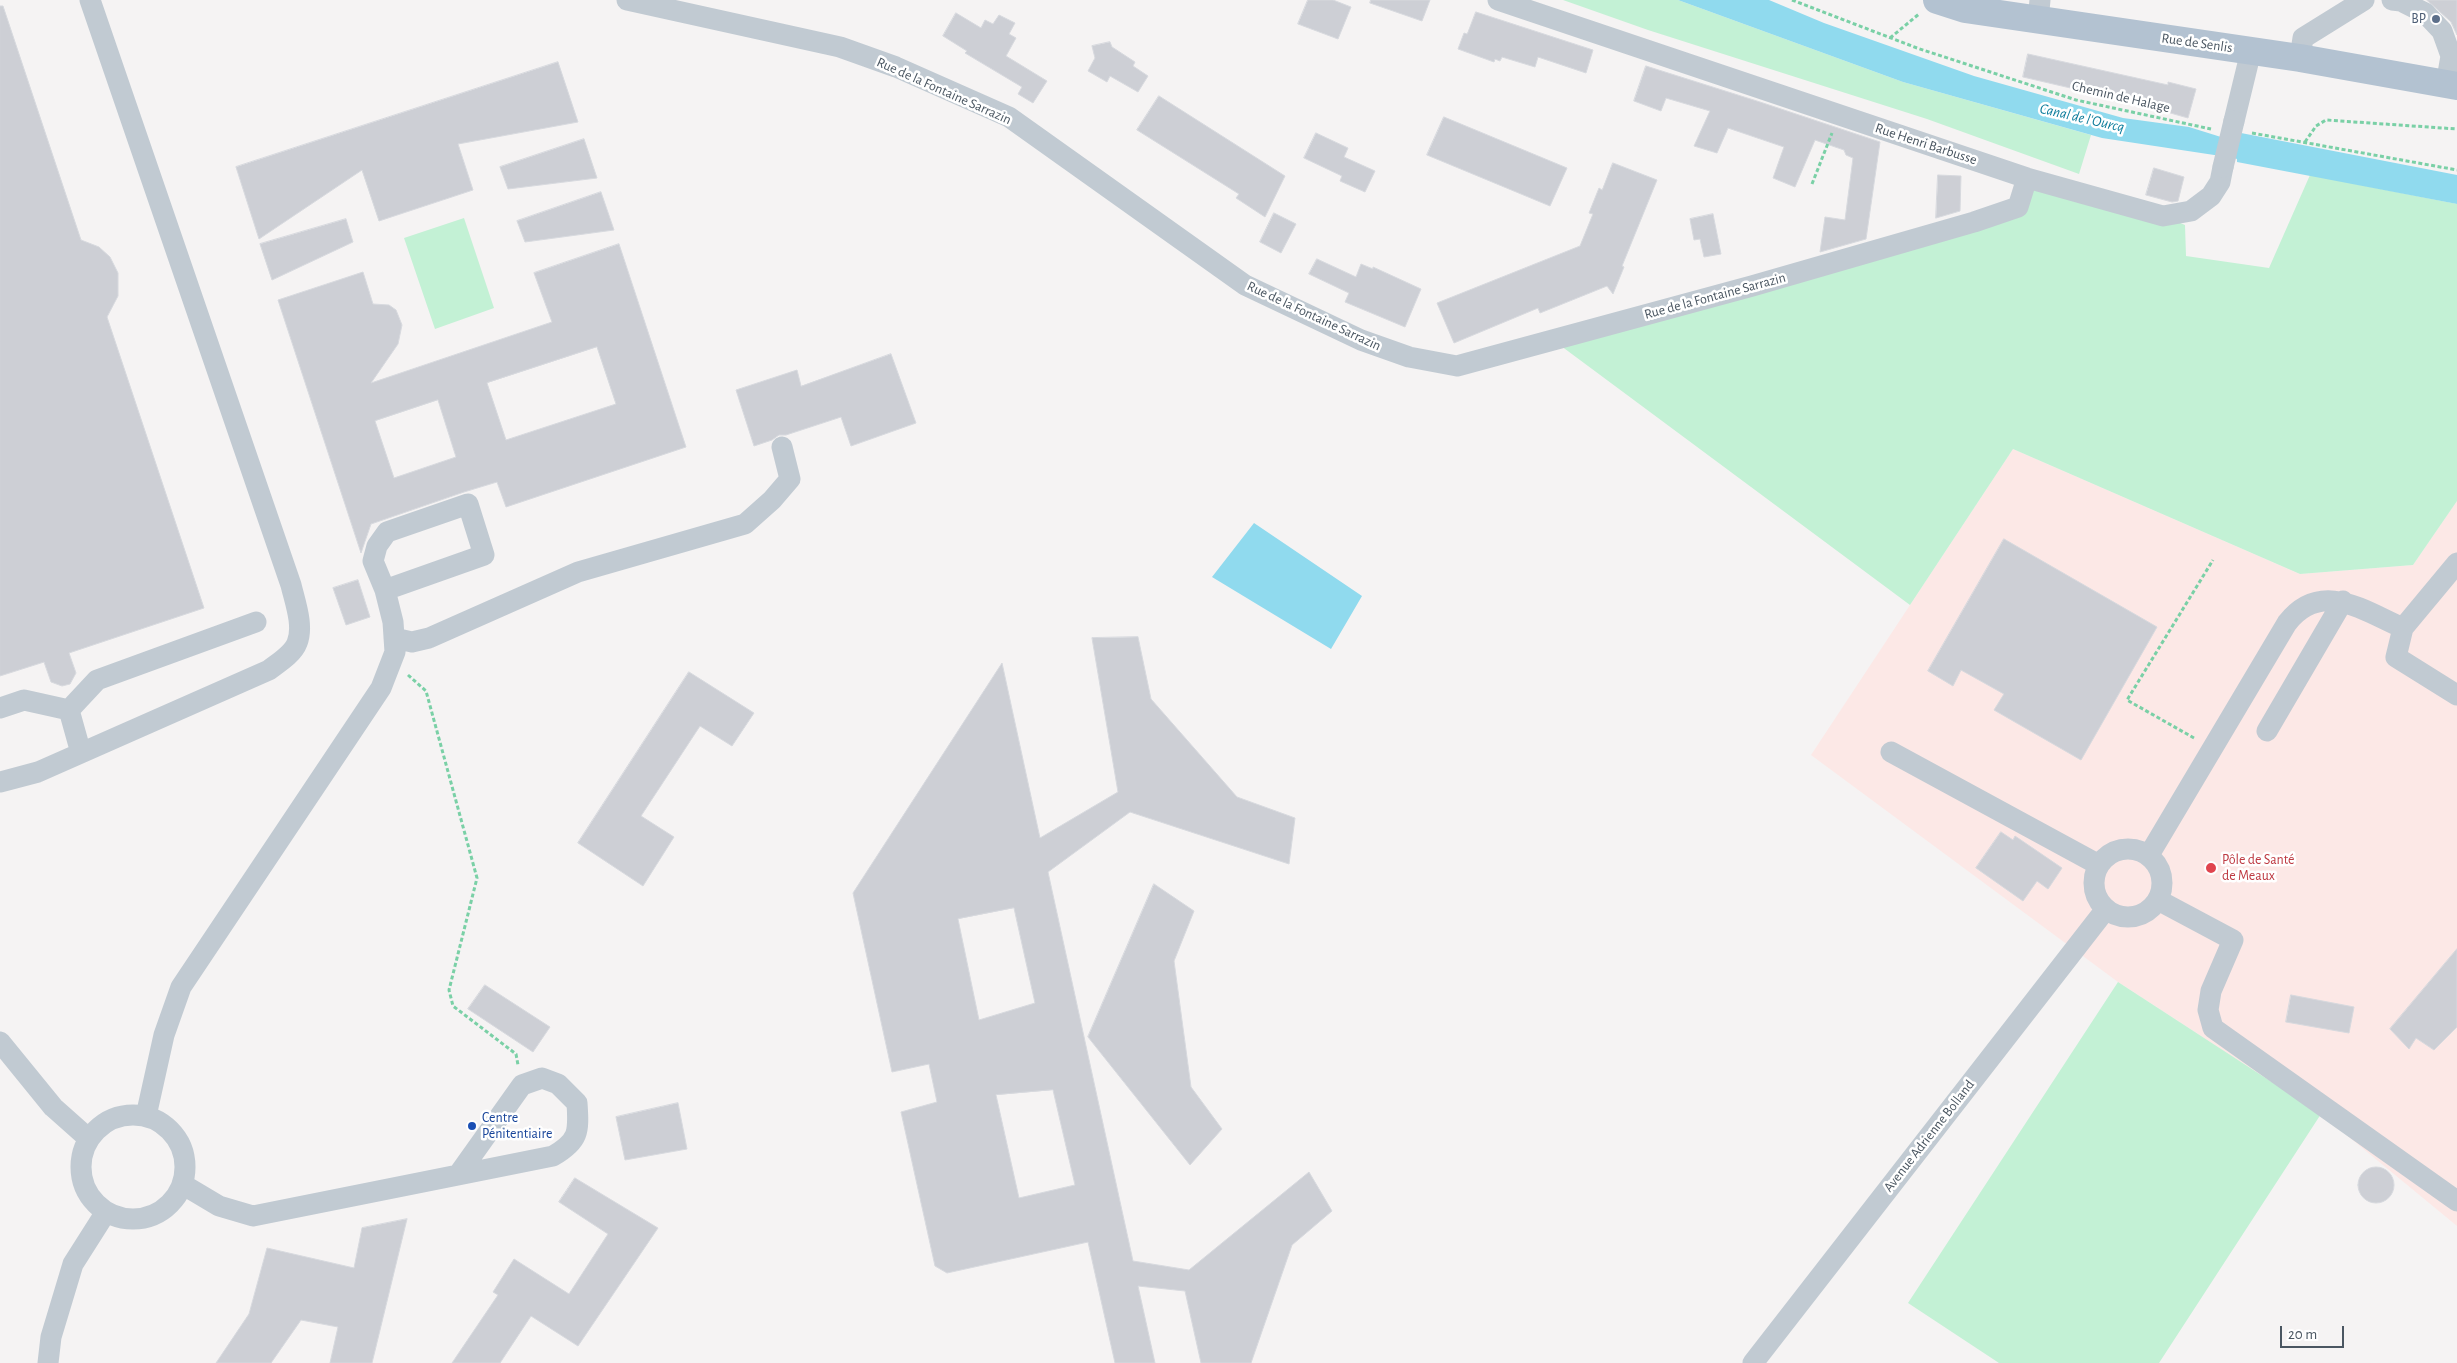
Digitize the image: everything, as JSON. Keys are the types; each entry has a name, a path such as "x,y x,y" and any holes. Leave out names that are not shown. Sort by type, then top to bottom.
{"main road":[{"name":"Rue de Senlis","path":"1931,6 1965,9 2039,10 2251,51 2300,58 2452,86"}],"street":[{"path":"0,782 38,772 269,670 288,655 297,643 299,620 291,585 90,0"},
{"name":"Rue de la Fontaine Sarrazin","path":"627,0 840,47 896,67 1009,117 1245,285 1361,340 1409,357 1457,366 1760,284 1974,222 2018,207 2027,178"},
{"name":"Rue Henri Barbusse","path":"1498,0 2027,178 2163,216 2191,210 2212,196 2220,182 2251,51"},
{"path":"2300,58 2303,38 2364,0"},
{"path":"2392,0 2425,13 2442,31 2451,56 2452,86"},
{"path":"394,638 412,642 428,638 578,572 745,524 772,500 790,479 782,447"},
{"path":"146,1116 164,1035 181,987 381,688 395,652 393,622 385,590 373,561 377,546 387,532 468,504 484,555 385,590"},
{"path":"2457,563 2403,628 2396,657 2457,695"},
{"path":"2149,855 2294,613 2304,607 2328,599 2343,601 2403,628"},
{"path":"2267,731 2343,601"},
{"path":"69,710 98,680 256,622"},
{"path":"0,708 24,700 69,710"},
{"path":"69,710 81,753"},
{"path":"1891,752 2099,865"},
{"path":"2122,848 2132,848 2149,855 2159,866 2163,877 2162,889 2158,900 2151,909 2140,915 2128,917 2116,915 2106,909 2098,900 2094,888 2094,876 2105,857 2122,848"},
{"path":"2158,900 2232,940 2211,991 2208,1010 2213,1028 2457,1201"},
{"name":"Avenue Adrienne Bolland","path":"1753,1363 2106,909"},
{"path":"0,1042 53,1107 89,1139"},
{"path":"182,1184 219,1206 253,1216 458,1175 553,1156 570,1146 578,1126 577,1103 558,1084 542,1078 522,1085 458,1175"},
{"path":"130,1115 146,1116 162,1124 174,1135 182,1150 185,1168 182,1184 175,1198 164,1209 151,1216 135,1219 120,1218 106,1212 93,1202 83,1179 82,1154 89,1139 100,1127 114,1119 130,1115"},
{"path":"48,1363 52,1337 73,1264 106,1212"}],"path":[{"name":"Chemin de Halage","path":"1792,0 1890,38 2076,100 2457,170"},
{"path":"1890,38 1931,6"},
{"path":"1812,184 1839,115"},
{"path":"2305,142 2316,126 2326,120 2457,129"},
{"path":"2212,748 2127,700 2213,560"},
{"path":"392,660 426,690 477,878 449,990 453,1006 516,1054 522,1085"}],"shaded area":[{"name":"Pôle de Santé de Meaux","path":"2013,449 2300,574 2413,565 2457,501 2457,1226 2321,1114 2118,982 1811,755"}],"green space":[{"path":"1563,0 1678,0 1903,82 2091,135 2079,174 1927,119 1648,30"},
{"path":"2310,175 2457,204 2457,501 2413,565 2300,574 2013,449 1910,605 1553,340 2018,207 2027,178 2163,216 2185,225 2186,256 2269,268"},
{"path":"464,218 494,308 435,329 404,238"},
{"path":"2118,982 2321,1114 2159,1363 1999,1363 1908,1303"}],"water":[{"name":"Canal de l'Ourcq","path":"1678,0 1769,0 1824,23 1974,76 2123,118 2189,127 2237,142 2241,133 2457,175 2457,204 2237,162 2237,159 2234,158 2102,138 1903,82"},
{"path":"1254,523 1362,596 1331,649 1212,577"}],"building":[{"path":"1308,0 1333,0 1351,7 1338,39 1298,24"},
{"path":"1371,0 1430,0 1422,21 1370,3"},
{"path":"2427,0 2457,0 2457,35 2451,22"},
{"path":"0,6 3,6 81,240 99,247 110,257 118,273 118,296 107,317 204,608 69,653 76,673 70,684 62,686 51,682 44,662 0,676"},
{"path":"1476,12 1593,50 1586,73 1538,57 1535,67 1502,57 1500,61 1495,59 1494,62 1458,49 1464,33 1467,34"},
{"path":"956,13 981,28 985,20 993,24 999,15 1015,23 1009,34 1016,38 1006,56 1047,81 1033,103 1018,94 1022,87 965,53 967,51 943,36"},
{"path":"1110,42 1112,47 1135,62 1133,66 1148,76 1138,92 1110,76 1107,82 1088,71 1095,58 1092,46"},
{"path":"2028,54 2168,85 2168,82 2196,89 2188,118 2161,109 2023,77"},
{"path":"558,62 578,122 458,144 473,190 379,221 362,170 259,239 236,167"},
{"path":"1646,66 1880,142 1866,239 1820,252 1825,217 1845,220 1853,158 1846,155 1844,150 1815,140 1795,187 1773,178 1784,147 1728,128 1717,153 1694,146 1710,111 1666,98 1661,111 1634,101"},
{"path":"1159,96 1285,176 1265,217 1236,198 1239,194 1137,130"},
{"path":"1444,117 1567,168 1550,206 1427,155"},
{"path":"1316,133 1348,148 1344,157 1375,171 1365,192 1340,181 1342,176 1304,158"},
{"path":"584,139 597,178 508,189 500,167"},
{"path":"1613,163 1657,180 1622,266 1624,267 1613,294 1607,286 1540,313 1538,308 1454,343 1437,303 1580,246 1593,214 1589,213 1599,188 1602,190"},
{"path":"2154,168 2184,177 2178,201 2172,202 2146,195"},
{"path":"1938,175 1961,176 1960,211 1936,218"},
{"path":"601,192 614,230 525,242 517,221"},
{"path":"1274,213 1296,224 1281,253 1260,242"},
{"path":"1713,214 1721,254 1704,257 1700,239 1694,240 1690,219"},
{"path":"346,219 353,242 272,280 260,244"},
{"path":"619,244 686,447 506,507 497,482 464,492 371,524 361,553 278,300 363,272 373,304 389,305 396,310 402,325 398,344 371,383 552,322 534,273","holes":["597,347 616,404 506,440 487,383","438,400 456,457 394,478 375,421"]},
{"path":"1317,259 1356,277 1361,264 1373,269 1373,267 1421,289 1405,327 1345,302 1349,293 1309,274"},
{"path":"891,354 916,423 851,446 841,417 786,435 779,435 772,440 754,446 736,390 797,370 801,386"},
{"path":"2004,539 2157,627 2081,760 1994,710 2004,694 1961,670 1953,686 1928,671"},
{"path":"358,580 370,617 346,625 333,588"},
{"path":"1138,637 1151,699 1237,797 1295,818 1289,864 1130,812 1048,872 1133,1261 1189,1270 1309,1172 1332,1211 1292,1245 1251,1363 1201,1363 1185,1291 1138,1286 1155,1363 1115,1363 1088,1242 947,1273 935,1266 901,1112 937,1102 929,1064 892,1072 853,893 1002,663 1040,838 1118,792 1092,638","holes":["1014,908 1035,1003 979,1020 958,919","1053,1090 1075,1185 1019,1198 996,1095"]},
{"path":"689,672 754,713 732,746 700,726 641,816 674,837 643,886 578,843"},
{"path":"2001,832 2013,840 2015,836 2062,868 2048,889 2037,881 2023,901 1976,868"},
{"path":"1154,884 1194,911 1174,961 1191,1087 1222,1129 1190,1165 1088,1037"},
{"path":"2457,949 2457,1027 2434,1050 2416,1038 2409,1049 2390,1029"},
{"path":"485,985 550,1027 533,1052 468,1009"},
{"path":"2291,995 2354,1007 2349,1033 2286,1022"},
{"path":"678,1103 687,1149 625,1160 616,1117"},
{"path":"2376,1167 2389,1172 2394,1185 2389,1198 2376,1203 2363,1198 2358,1185 2363,1172"},
{"path":"575,1178 658,1228 578,1346 531,1316 500,1363 452,1363 498,1295 493,1292 514,1259 569,1294 608,1234 559,1202"},
{"path":"407,1219 372,1363 330,1363 338,1327 301,1320 271,1363 216,1363 249,1314 267,1248 354,1268 362,1228"}],"place":[{"name":"BP","path":"2436,19"},
{"name":"Pôle de Santé de Meaux","path":"2211,868"},
{"name":"Centre Pénitentiaire","path":"472,1126"}]}
